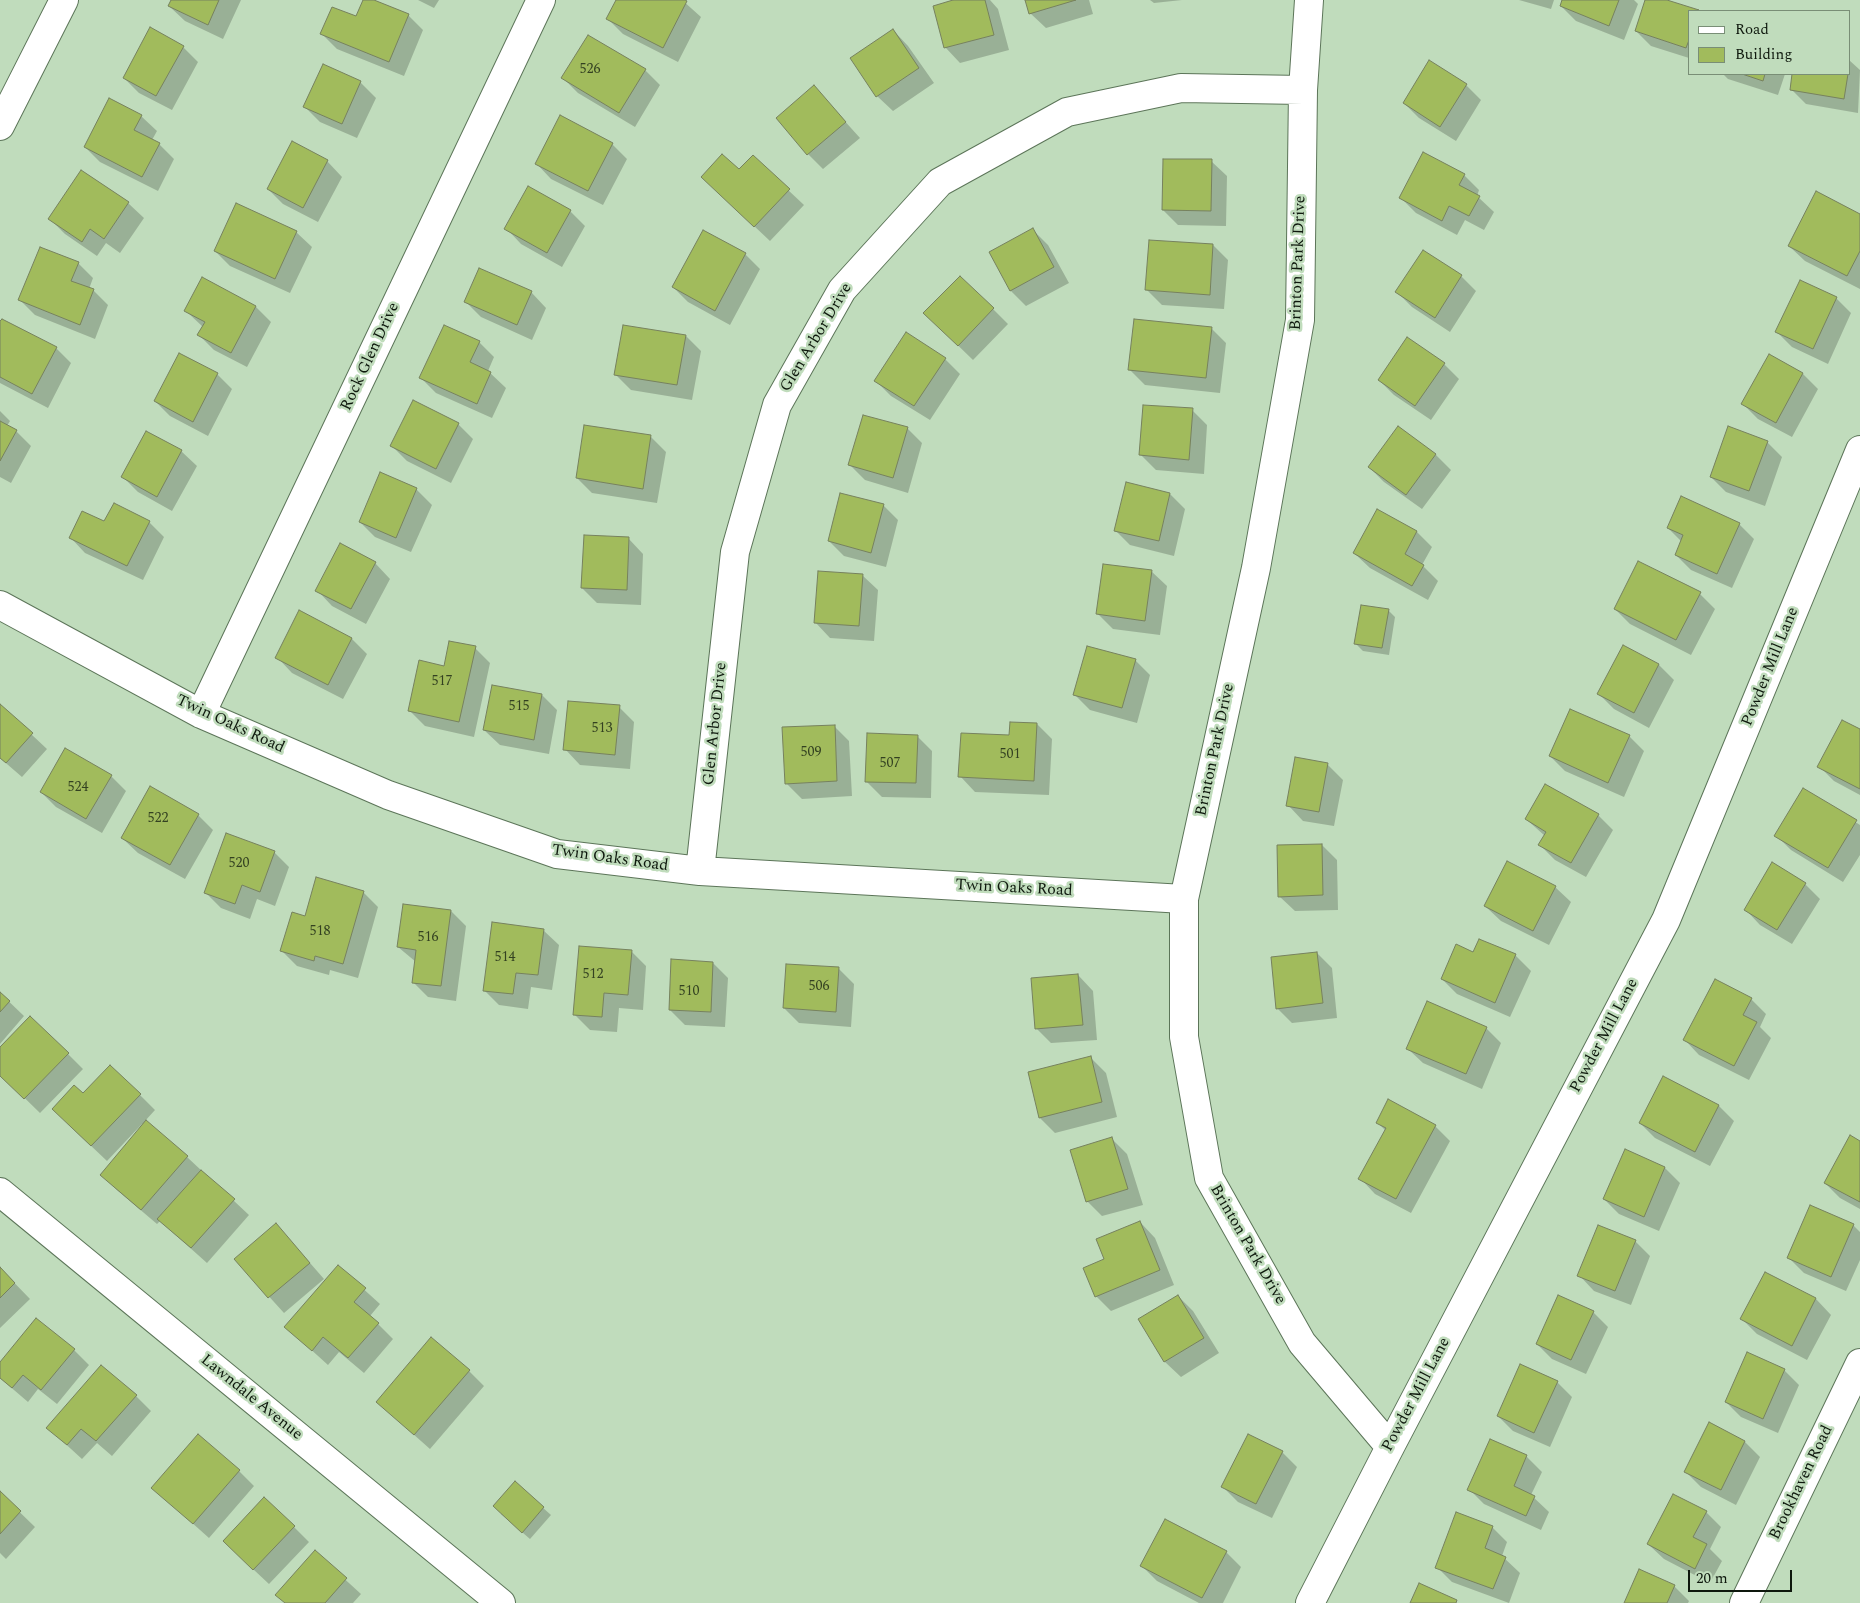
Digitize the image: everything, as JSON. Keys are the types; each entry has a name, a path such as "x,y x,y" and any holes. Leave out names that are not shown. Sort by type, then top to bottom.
{"street":[{"path":"0,126 64,0"},
{"name":"Rock Glen Drive","path":"200,714 541,0"},
{"name":"Brinton Park Drive","path":"1309,0 1303,90 1300,320 1256,568 1184,899 1184,1038 1209,1178 1302,1343 1390,1447"},
{"name":"Glen Arbor Drive","path":"700,872 735,552 777,405 842,290 940,182 1066,112 1181,88 1303,90"},
{"name":"Powder Mill Lane","path":"1310,1603 1666,920 1860,450"},
{"name":"Twin Oaks Road","path":"0,605 200,714 388,795 557,854 700,872 1184,899"},
{"name":"Lawndale Avenue","path":"0,1192 501,1603"},
{"name":"Brookhaven Road","path":"1744,1603 1860,1363"}],"building":[{"path":"171,0 219,0 208,25 168,6"},
{"path":"363,0 374,0 409,14 389,62 320,34 332,7 356,16"},
{"path":"616,0 687,1 663,48 606,19"},
{"path":"953,0 985,0 994,35 944,48 933,6"},
{"path":"1025,0 1076,0 1029,14"},
{"path":"1562,0 1619,0 1609,26 1560,6"},
{"path":"1645,0 1667,0 1699,10 1688,10 1688,43 1686,48 1635,31"},
{"path":"150,27 184,46 156,96 123,78"},
{"path":"893,29 919,68 876,97 850,58"},
{"path":"588,35 646,69 619,113 561,78"},
{"path":"1429,60 1467,84 1440,127 1403,103"},
{"path":"323,64 361,81 342,124 303,107"},
{"path":"1745,75 1765,75 1763,81"},
{"path":"1792,75 1848,75 1844,99 1790,90"},
{"path":"814,85 846,122 807,155 776,118"},
{"path":"109,98 142,115 134,130 160,143 142,177 84,147"},
{"path":"560,115 613,143 588,191 535,164"},
{"path":"292,141 328,160 303,208 267,189"},
{"path":"1423,152 1465,174 1459,185 1480,196 1469,216 1449,206 1442,221 1399,198"},
{"path":"722,154 739,169 753,155 790,189 754,227 701,177"},
{"path":"1163,159 1212,159 1211,211 1162,210"},
{"path":"81,170 129,202 104,239 90,229 82,242 48,219"},
{"path":"528,186 571,210 547,253 504,229"},
{"path":"1816,191 1860,214 1860,251 1847,276 1788,246"},
{"path":"236,203 297,231 275,279 214,251"},
{"path":"1033,228 1054,267 1010,291 989,252"},
{"path":"703,230 746,253 715,311 672,287"},
{"path":"1149,240 1213,244 1210,295 1145,290"},
{"path":"40,247 79,262 71,281 94,289 80,325 18,300"},
{"path":"1423,250 1462,275 1435,318 1395,292"},
{"path":"479,268 532,291 517,325 464,302"},
{"path":"960,276 994,308 958,346 923,313"},
{"path":"202,277 256,306 231,353 197,335 205,322 184,311"},
{"path":"1800,280 1837,297 1813,349 1775,332"},
{"path":"2,319 57,347 32,394 0,377 0,321"},
{"path":"1134,319 1212,327 1206,378 1128,370"},
{"path":"444,325 480,341 470,362 491,372 477,404 419,378"},
{"path":"623,325 686,335 677,385 614,375"},
{"path":"906,332 946,358 914,406 874,381"},
{"path":"1407,337 1445,363 1415,406 1378,380"},
{"path":"179,353 218,373 193,422 154,401"},
{"path":"1769,354 1803,373 1776,423 1741,404"},
{"path":"413,400 459,423 436,469 390,446"},
{"path":"1143,405 1193,408 1189,460 1139,455"},
{"path":"863,415 908,427 893,478 848,465"},
{"path":"0,421 17,430 0,461"},
{"path":"584,425 651,435 643,489 576,478"},
{"path":"1398,426 1436,454 1406,495 1368,467"},
{"path":"1728,426 1768,441 1749,491 1710,477"},
{"path":"146,431 182,450 157,497 121,477"},
{"path":"380,472 417,488 396,538 359,522"},
{"path":"1126,482 1170,493 1159,541 1114,531"},
{"path":"840,493 884,504 871,553 828,541"},
{"path":"1681,496 1740,523 1717,574 1675,555 1683,535 1667,528"},
{"path":"114,503 150,521 127,566 69,538 82,511 104,521"},
{"path":"1377,509 1417,531 1405,554 1424,565 1412,586 1353,553"},
{"path":"584,535 629,537 627,590 581,588"},
{"path":"340,543 376,562 351,609 315,591"},
{"path":"1638,561 1701,592 1676,640 1614,609"},
{"path":"1103,564 1152,570 1145,621 1096,614"},
{"path":"818,571 863,574 859,626 814,623"},
{"path":"1361,605 1389,609 1382,648 1354,644"},
{"path":"299,610 352,638 328,685 275,658"},
{"path":"449,641 476,646 459,722 408,711 419,660 444,666"},
{"path":"1623,645 1659,664 1634,713 1597,694"},
{"path":"1087,646 1136,659 1122,708 1073,695"},
{"path":"492,685 542,694 534,740 483,730"},
{"path":"568,701 620,705 615,755 563,750"},
{"path":"0,704 33,733 6,763 0,758"},
{"path":"1570,709 1630,735 1608,783 1549,756"},
{"path":"1842,720 1860,729 1860,789 1817,767"},
{"path":"1010,722 1037,723 1034,781 958,777 961,733 1009,735"},
{"path":"835,725 837,781 785,784 782,727"},
{"path":"867,733 918,735 916,783 865,782"},
{"path":"65,748 112,775 86,819 40,792"},
{"path":"1295,757 1328,763 1319,812 1286,806"},
{"path":"1545,784 1599,814 1571,863 1538,845 1546,832 1525,819"},
{"path":"150,786 199,814 170,865 121,838"},
{"path":"1803,788 1857,820 1828,868 1774,836"},
{"path":"226,833 275,851 260,892 242,885 235,904 204,893"},
{"path":"1322,844 1323,895 1278,897 1277,845"},
{"path":"1507,861 1556,886 1533,931 1484,906"},
{"path":"1772,862 1806,883 1777,930 1744,910"},
{"path":"316,877 364,891 343,964 315,956 314,961 280,951 292,912 305,916"},
{"path":"403,904 451,910 441,986 412,983 416,950 397,947"},
{"path":"492,922 544,929 538,975 516,973 513,994 483,991"},
{"path":"1479,939 1516,954 1495,1003 1441,979 1456,944 1473,952"},
{"path":"579,946 632,950 628,995 604,993 602,1017 573,1015"},
{"path":"1317,952 1323,1003 1276,1009 1271,957"},
{"path":"671,959 713,962 711,1012 669,1010"},
{"path":"786,964 839,967 836,1012 783,1008"},
{"path":"1078,974 1083,1025 1035,1029 1031,978"},
{"path":"1715,979 1752,998 1743,1015 1757,1022 1734,1066 1683,1040"},
{"path":"0,992 10,1001 0,1012"},
{"path":"1427,1001 1487,1027 1466,1074 1406,1049"},
{"path":"30,1016 69,1053 24,1099 0,1076 0,1047"},
{"path":"1091,1056 1102,1102 1039,1118 1028,1072"},
{"path":"110,1065 141,1094 91,1146 52,1109 74,1085 83,1093"},
{"path":"1663,1076 1719,1105 1695,1152 1639,1123"},
{"path":"1388,1099 1436,1125 1396,1199 1358,1179 1386,1128 1376,1123"},
{"path":"146,1120 188,1156 141,1210 100,1175"},
{"path":"1850,1135 1860,1141 1860,1202 1824,1183"},
{"path":"1112,1137 1128,1189 1086,1202 1070,1150"},
{"path":"1625,1149 1665,1167 1644,1217 1603,1199"},
{"path":"201,1170 235,1199 191,1248 157,1219"},
{"path":"1810,1205 1854,1224 1831,1277 1787,1258"},
{"path":"1140,1221 1160,1270 1095,1297 1083,1268 1104,1259 1096,1239"},
{"path":"276,1223 310,1263 268,1298 234,1259"},
{"path":"1598,1225 1636,1240 1615,1291 1577,1276"},
{"path":"338,1265 366,1288 354,1302 379,1323 348,1358 323,1337 312,1351 284,1327"},
{"path":"0,1267 15,1283 0,1298"},
{"path":"1765,1272 1816,1298 1792,1346 1740,1319"},
{"path":"1178,1295 1204,1338 1164,1362 1138,1319"},
{"path":"1558,1295 1594,1311 1571,1360 1536,1344"},
{"path":"36,1318 75,1349 41,1390 23,1375 12,1388 0,1378 0,1362"},
{"path":"431,1337 470,1370 414,1435 376,1402"},
{"path":"1747,1352 1785,1369 1763,1419 1725,1402"},
{"path":"1520,1364 1558,1381 1534,1433 1497,1416"},
{"path":"101,1365 137,1395 96,1441 81,1429 67,1445 46,1428"},
{"path":"1709,1422 1745,1441 1721,1490 1684,1472"},
{"path":"198,1434 240,1470 193,1524 151,1488"},
{"path":"1248,1434 1283,1451 1256,1504 1221,1487"},
{"path":"1490,1439 1527,1455 1514,1486 1535,1496 1526,1516 1467,1490"},
{"path":"515,1481 544,1507 522,1533 493,1506"},
{"path":"0,1491 21,1511 0,1534"},
{"path":"1673,1494 1707,1511 1693,1537 1707,1544 1695,1569 1647,1544"},
{"path":"264,1497 295,1526 253,1570 223,1541"},
{"path":"1456,1512 1493,1526 1485,1548 1506,1557 1493,1589 1435,1568"},
{"path":"1165,1519 1227,1551 1202,1598 1140,1566"},
{"path":"315,1550 347,1578 325,1603 285,1603 275,1595"},
{"path":"1639,1569 1675,1585 1667,1603 1624,1603"},
{"path":"1419,1583 1457,1600 1456,1603 1410,1603"}]}
